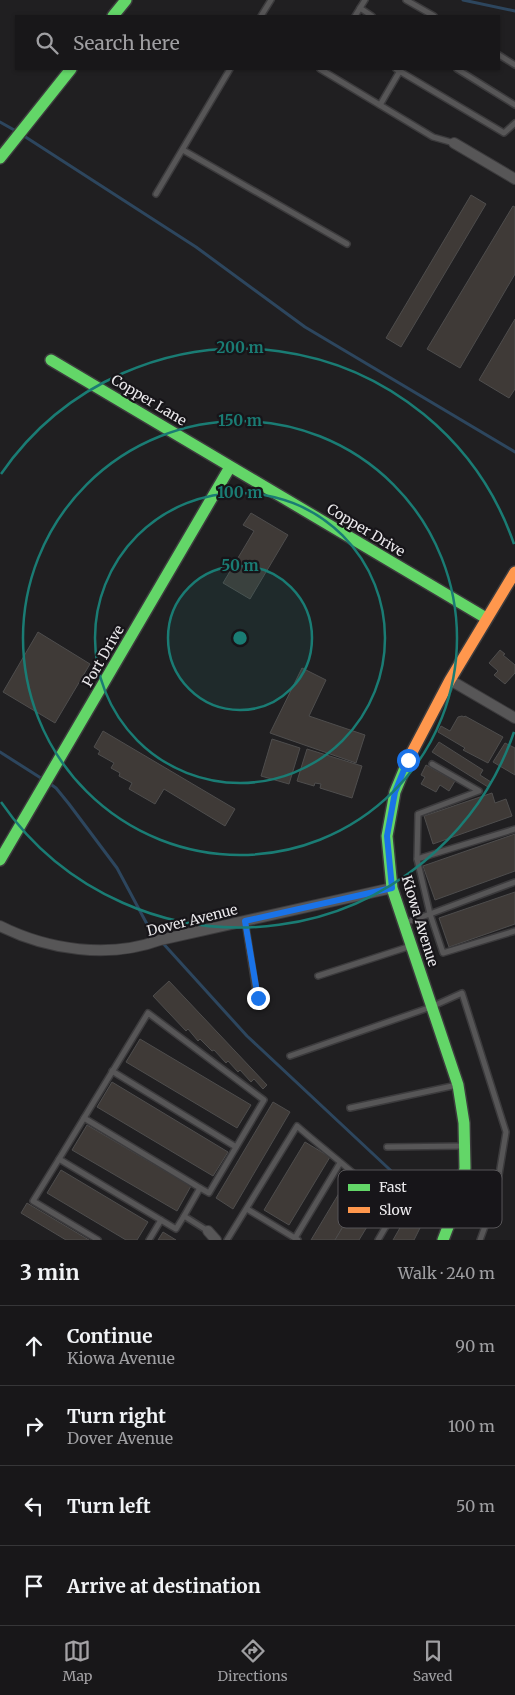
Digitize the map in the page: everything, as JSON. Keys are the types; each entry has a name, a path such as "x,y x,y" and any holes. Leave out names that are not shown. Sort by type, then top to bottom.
{"street":[{"path":"114,15 126,0"},
{"path":"0,158 70,70"},
{"path":"454,143 515,179"},
{"name":"Copper Lane","path":"51,360 230,467"},
{"name":"Copper Drive","path":"230,467 486,618"},
{"name":"Port Drive","path":"0,860 230,467"},
{"name":"Kiowa Avenue","path":"465,1170 464,1123 458,1085 392,888 387,836 395,792 423,729 486,618 515,572"},
{"path":"450,680 515,718"},
{"name":"Dover Avenue","path":"0,926 18,935 64,948 107,951 143,947 160,940 392,888"},
{"path":"208,1231 216,1240"}],"lane":[{"path":"262,15 271,0"},
{"path":"356,15 365,0"},
{"path":"406,0 431,15"},
{"path":"360,8 370,15"},
{"path":"500,56 515,64"},
{"path":"156,194 229,70"},
{"path":"322,70 432,137 454,143"},
{"path":"380,105 399,70 504,133 515,123"},
{"path":"458,70 515,105"},
{"path":"183,150 347,244"},
{"path":"432,764 479,790 418,814 417,859 430,914 443,953 515,931"},
{"path":"417,859 515,829"},
{"path":"404,924 515,882"},
{"path":"245,921 258,998"},
{"path":"318,976 411,946"},
{"path":"290,1056 431,1007 462,993 506,1132 500,1170"},
{"path":"84,1118 209,1194 264,1100 148,1013 33,1201 98,1240"},
{"path":"112,1071 236,1147"},
{"path":"350,1108 458,1085"},
{"path":"227,1240 297,1126 349,1170"},
{"path":"387,1147 465,1146"},
{"path":"59,1159 176,1229 200,1188"},
{"path":"247,1209 297,1239 340,1163"},
{"path":"184,1216 208,1231"},
{"path":"149,1240 161,1220"},
{"path":"378,1240 385,1228"},
{"path":"480,1240 484,1228"}],"building":[{"path":"471,195 486,204 401,347 386,338"},
{"path":"513,206 515,207 515,274 460,368 427,349"},
{"path":"515,319 515,389 509,398 479,380"},
{"path":"251,513 288,535 250,599 223,583 254,531 243,525"},
{"path":"38,632 90,664 55,723 3,692"},
{"path":"500,650 515,665 515,673 505,684 494,675 498,671 489,663"},
{"path":"302,668 326,680 309,716 365,735 356,763 270,733"},
{"path":"462,716 503,737 488,763 463,750 465,748 438,732 441,726 450,731 458,717"},
{"path":"103,731 235,809 225,826 164,789 155,804 129,789 132,783 119,776 120,773 111,768 114,763 98,754 100,751 94,747"},
{"path":"272,739 300,748 289,784 261,776"},
{"path":"439,742 483,770 480,775 491,782 488,787 432,752"},
{"path":"505,743 515,748 515,775 493,762"},
{"path":"307,749 362,766 352,798 320,788 321,784 315,783 314,786 297,781"},
{"path":"426,765 455,781 449,791 440,785 436,792 421,784 425,777 421,775"},
{"path":"492,793 495,803 506,799 512,816 433,844 424,816"},
{"path":"515,834 515,871 435,900 423,866"},
{"path":"515,892 515,924 449,947 439,918"},
{"path":"169,981 267,1085 263,1089 254,1079 251,1082 240,1070 238,1072 228,1061 226,1063 200,1039 198,1041 188,1029 186,1031 153,996"},
{"path":"140,1039 251,1105 237,1128 126,1062"},
{"path":"112,1082 228,1152 213,1176 97,1107"},
{"path":"273,1102 290,1112 233,1209 216,1198"},
{"path":"87,1125 191,1186 177,1211 72,1150"},
{"path":"305,1142 330,1157 289,1225 264,1210"},
{"path":"61,1170 148,1222 137,1240 126,1240 47,1193"},
{"path":"338,1195 338,1228 342,1228 335,1240 311,1240"},
{"path":"27,1203 89,1240 66,1240 21,1213"},
{"path":"342,1228 366,1228 359,1240 335,1240"},
{"path":"400,1228 420,1228 414,1240 393,1240"},
{"path":"163,1232 176,1240 158,1240"}],"waterway":[{"path":"463,0 515,11"},
{"path":"0,122 16,131"},
{"path":"24,136 196,247 305,327 515,452"},
{"path":"0,752 44,780"},
{"path":"49,783 56,788 69,804 117,868 148,926 160,940 247,1036 390,1170"}],"traffic: fast":[{"path":"114,15 126,0"},
{"path":"0,158 70,70"},
{"path":"51,360 486,618"},
{"path":"0,860 230,467"},
{"path":"409,758 395,792 387,836 392,888 458,1085 464,1123 465,1170"},
{"path":"443,1240 448,1228"}],"traffic: slow":[{"path":"409,758 450,680 515,572"}],"route":[{"path":"258,998 245,921 392,888 387,836 395,792 408,760"}]}
